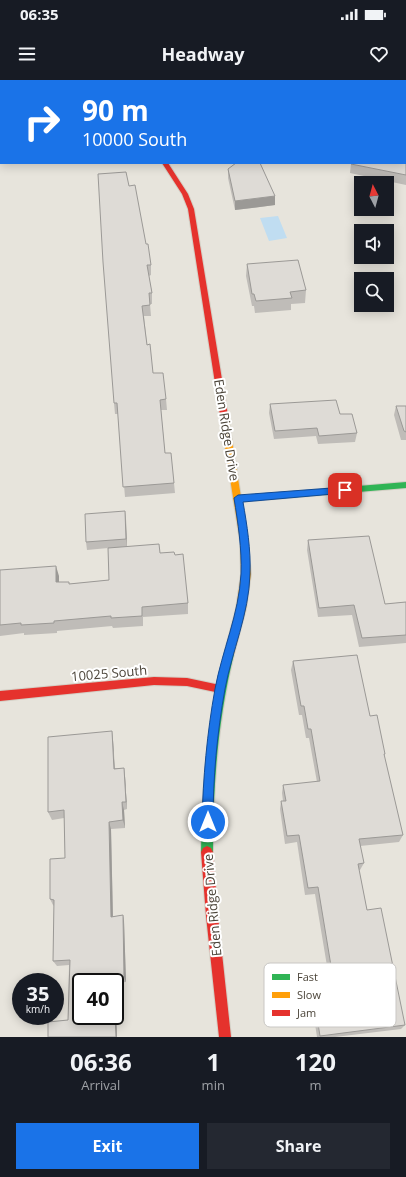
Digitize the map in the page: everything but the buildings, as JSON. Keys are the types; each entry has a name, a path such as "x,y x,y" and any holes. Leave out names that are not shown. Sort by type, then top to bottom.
{"street":[{"name":"Eden Ridge Drive","path":"166,164 185,194 191,209 244,541 246,574 241,609 220,689 213,737 208,793 207,852 212,916 225,1037"},
{"path":"238,498 406,485"},
{"name":"10025 South","path":"0,696 154,681 187,682 220,689"}],"shaded area":[{"path":"0,164 406,164 406,1037 0,1037"}],"water":[{"path":"278,216 287,238 269,241 260,218"}],"traffic: fast":[{"path":"238,499 406,485"},
{"path":"207,852 209,777 218,703 229,654"}],"traffic: slow":[{"path":"225,422 244,541 246,574 241,609 229,654"}],"traffic: jam":[{"path":"166,164 185,194 191,209 225,422"},
{"path":"0,696 154,681 187,682 220,689"},
{"path":"207,852 212,916 225,1037"}],"route":[{"path":"208,822 208,793 213,737 220,689 230,646 241,609 246,574 244,541 238,498 345,490"}]}
